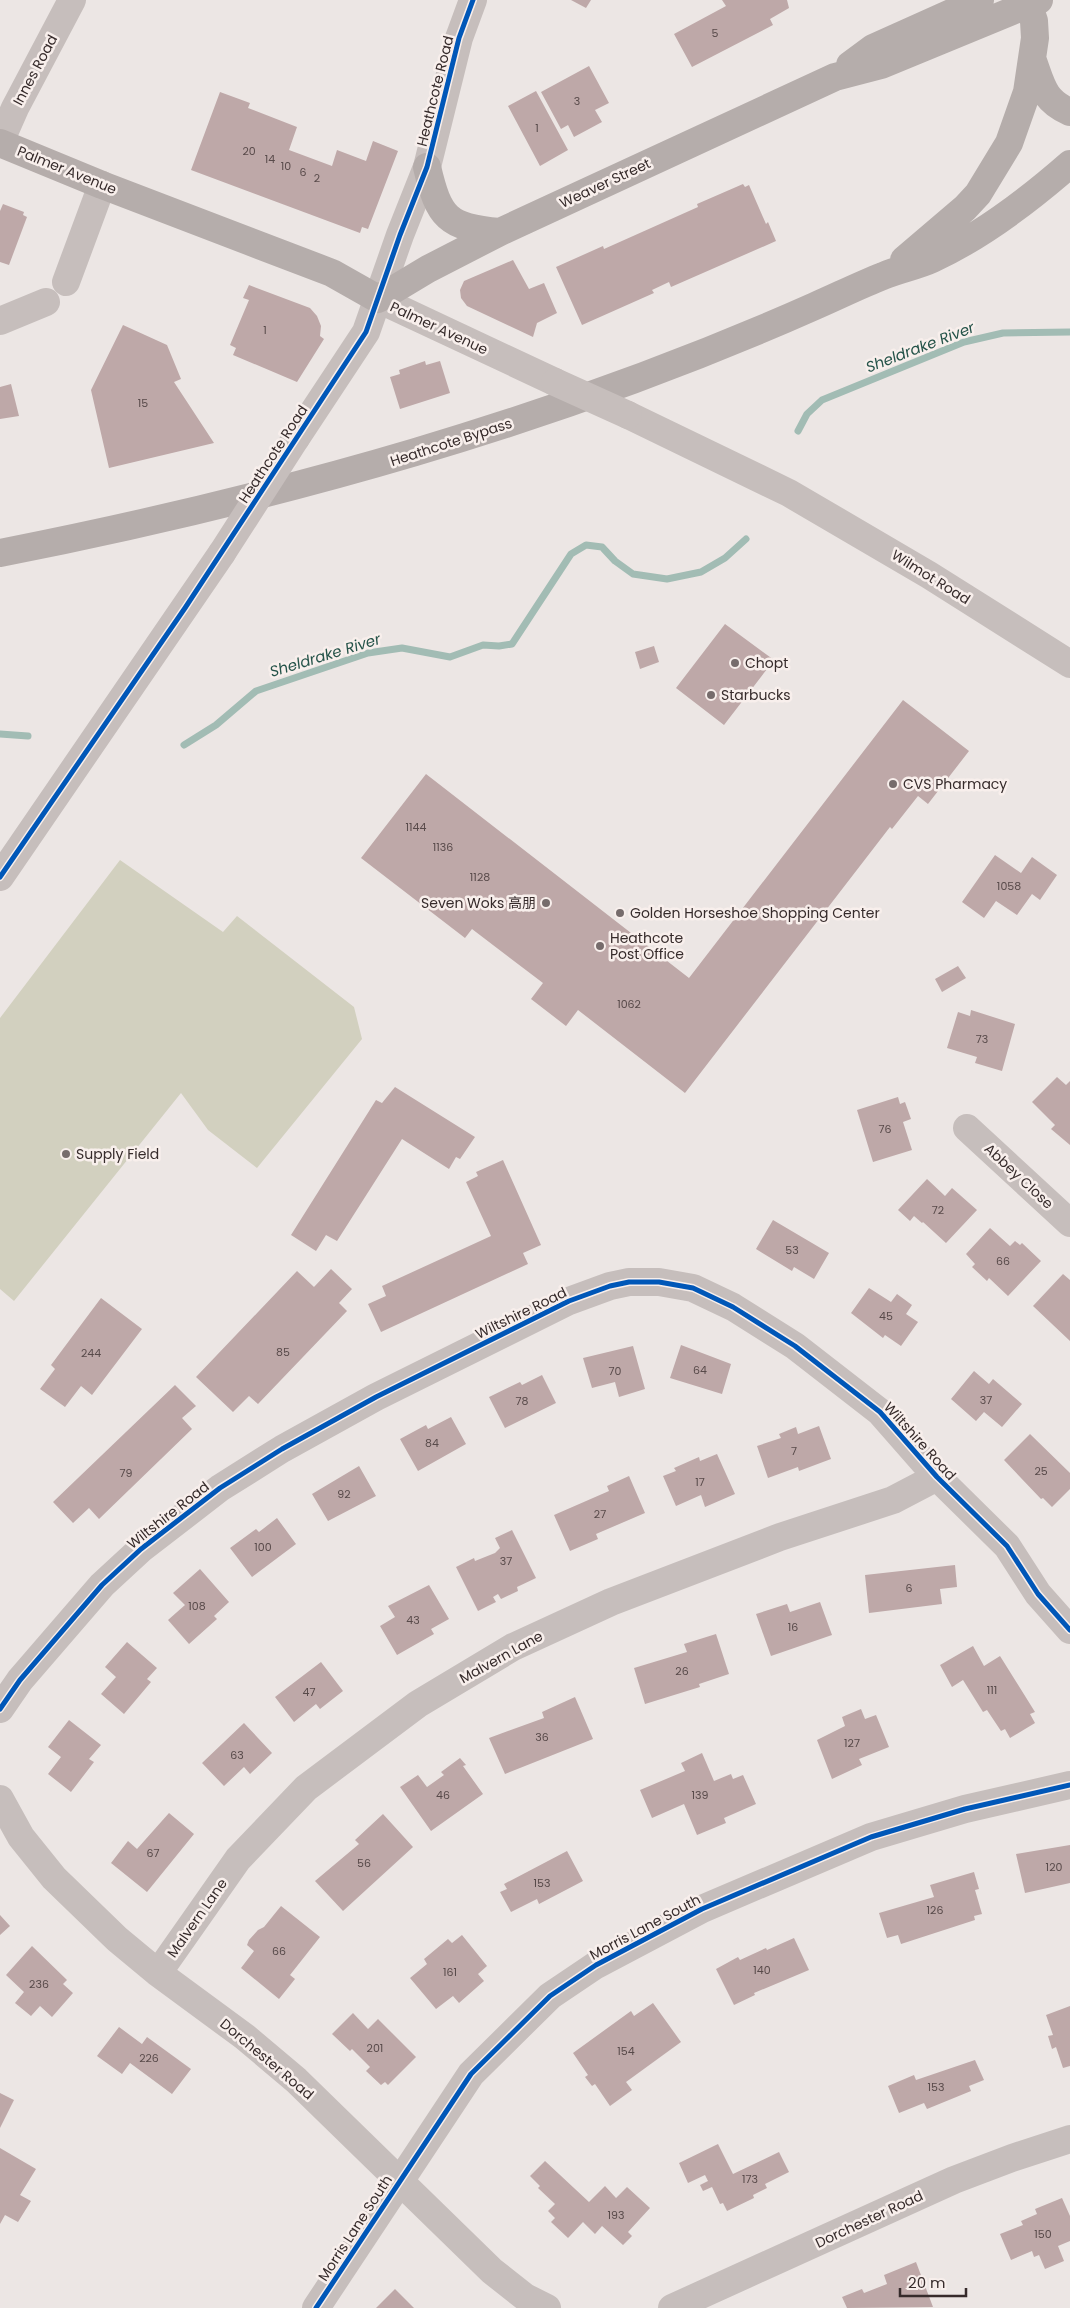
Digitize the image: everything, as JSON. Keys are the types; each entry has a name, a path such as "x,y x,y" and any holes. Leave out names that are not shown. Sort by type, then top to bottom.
{"main road":[{"name":"Weaver Street","path":"835,77 873,48 980,0"},
{"name":"Weaver Street","path":"378,299 428,269 500,232 835,77 881,65 1031,2"},
{"name":"Heathcote Bypass","path":"885,275 944,227 978,194 1009,143 1027,92 1032,58 1034,21 1031,2"},
{"path":"1032,58 1046,96 1058,107 1070,112"},
{"name":"Palmer Avenue","path":"0,142 102,185 332,274 378,299"},
{"name":"Heathcote Bypass","path":"0,553 104,533 380,464 627,383 723,346 885,275 931,259 970,238 1045,185 1070,164"},
{"path":"427,167 436,201 454,223 470,229 500,232"}],"street":[{"name":"Innes Road","path":"0,142 15,108 72,0"},
{"name":"Heathcote Road","path":"0,877 222,553 366,332 400,235 427,167 460,38 473,0"},
{"path":"66,282 102,185"},
{"name":"Palmer Avenue","path":"378,299 628,415 789,493"},
{"path":"0,321 46,302"},
{"name":"Wilmot Road","path":"789,493 929,575 1070,664"},
{"name":"Abbey Close","path":"967,1128 1070,1223"},
{"name":"Wiltshire Road","path":"0,1710 20,1680 102,1585 141,1549 220,1488 282,1449 376,1397 569,1301 610,1286 629,1282 659,1282 693,1288 733,1306 795,1346 880,1412 937,1478 1007,1546 1038,1594 1070,1630"},
{"name":"Malvern Lane","path":"158,1974 238,1859 306,1788 418,1704 513,1648 611,1602 780,1537 893,1500 937,1478"},
{"name":"Wiltshire Road","path":"1028,1576 1043,1584 1070,1609"},
{"name":"Morris Lane South","path":"316,2308 471,2074 550,1996 596,1965 702,1909 871,1837 965,1808 1070,1785"},
{"name":"Dorchester Road","path":"0,1799 21,1837 54,1878 117,1939 158,1974 245,2037 296,2080 492,2271 525,2297 547,2308"},
{"name":"Dorchester Road","path":"672,2308 954,2180 1070,2139"}],"shaded area":[{"name":"Supply Field","path":"120,860 223,932 237,916 354,1007 362,1039 257,1168 208,1130 181,1093 14,1301 0,1289 0,1018"}],"building":[{"path":"571,0 591,0 586,8"},
{"path":"722,0 787,0 789,8 770,19 773,25 692,67 674,34 726,6"},
{"path":"589,66 609,103 595,110 602,122 574,137 568,125 561,129 541,92"},
{"path":"536,91 568,150 540,166 508,106"},
{"path":"220,92 250,103 248,108 297,127 289,150 332,166 337,150 366,161 373,141 398,151 368,229 362,227 360,233 191,170"},
{"path":"743,184 745,187 749,185 766,224 768,222 776,241 671,287 669,282 652,290 654,293 582,325 556,267 603,246 604,249 698,207 697,204"},
{"path":"3,204 24,212 23,215 27,217 9,265 0,262 0,211"},
{"path":"513,260 529,289 544,283 557,313 537,323 533,337 467,306 461,298 460,290 464,281"},
{"path":"249,285 310,308 317,316 321,326 320,336 324,339 297,382 233,355 236,348 230,345 249,300 243,298"},
{"path":"123,325 167,345 181,379 174,382 214,443 109,468 91,390"},
{"path":"425,361 426,365 440,361 450,393 400,409 390,377 400,374 399,370"},
{"path":"11,384 19,416 0,419 0,387"},
{"path":"725,624 774,660 724,725 676,688"},
{"path":"654,646 659,662 640,669 635,652"},
{"path":"903,700 969,751 928,804 918,796 892,829 890,827 685,1093 578,1010 566,1026 531,999 543,983 472,929 465,938 361,858 426,774 689,978"},
{"path":"995,855 1021,873 1032,857 1057,875 1040,900 1032,894 1017,915 996,901 984,918 962,902"},
{"path":"958,966 966,978 942,992 935,979"},
{"path":"971,1010 1015,1024 1002,1071 975,1063 977,1057 947,1048 958,1012 970,1016"},
{"path":"1057,1077 1066,1085 1070,1081 1070,1145 1051,1129 1055,1125 1032,1102"},
{"path":"395,1087 475,1137 460,1159 456,1157 449,1169 402,1139 337,1241 326,1235 316,1251 291,1235 376,1100 382,1103"},
{"path":"898,1097 900,1104 905,1102 911,1119 903,1122 912,1150 873,1162 857,1110"},
{"path":"503,1160 541,1245 523,1253 528,1264 381,1332 368,1304 386,1296 382,1286 491,1236 466,1182 478,1176 476,1172"},
{"path":"927,1179 945,1196 952,1188 977,1210 946,1243 923,1222 914,1216 910,1221 898,1210"},
{"path":"773,1220 829,1253 814,1279 794,1267 792,1271 756,1249"},
{"path":"990,1228 1010,1246 1015,1241 1020,1245 1022,1243 1041,1261 1008,1296 989,1278 987,1281 972,1267 975,1264 966,1254"},
{"path":"331,1269 352,1289 339,1303 347,1311 258,1404 249,1396 233,1412 196,1377 297,1271 314,1287"},
{"path":"1063,1274 1070,1280 1070,1341 1033,1306"},
{"path":"869,1288 891,1302 897,1294 912,1305 906,1314 918,1322 901,1346 885,1335 883,1338 851,1313"},
{"path":"101,1298 142,1329 92,1395 81,1386 65,1407 40,1389 55,1369 51,1365"},
{"path":"681,1345 731,1364 722,1394 670,1378"},
{"path":"633,1346 645,1389 619,1397 615,1382 592,1388 583,1358"},
{"path":"974,1371 989,1384 993,1379 1022,1404 1002,1427 984,1412 976,1421 951,1399"},
{"path":"542,1375 556,1403 505,1428 489,1397 520,1382 522,1385"},
{"path":"175,1385 196,1406 182,1418 192,1429 99,1519 89,1508 73,1523 53,1502"},
{"path":"451,1417 466,1444 418,1471 400,1439 426,1425 428,1429"},
{"path":"819,1426 831,1459 799,1471 798,1467 768,1478 757,1446 781,1438 779,1434 796,1427 798,1434"},
{"path":"1030,1434 1070,1473 1070,1489 1052,1507 1043,1498 1041,1499 1004,1460"},
{"path":"717,1454 735,1494 705,1507 701,1495 676,1506 663,1476 676,1471 674,1468 699,1457 700,1461"},
{"path":"359,1466 376,1496 328,1521 312,1494"},
{"path":"629,1476 645,1513 596,1534 598,1539 570,1551 554,1515 609,1491 607,1486"},
{"path":"277,1518 296,1544 252,1577 230,1548 256,1529 259,1532"},
{"path":"512,1530 536,1578 517,1587 518,1591 501,1599 498,1594 493,1597 496,1602 478,1611 456,1567 474,1558 475,1561 495,1553 500,1548 495,1538"},
{"path":"955,1565 957,1587 940,1589 942,1604 869,1613 865,1575"},
{"path":"200,1569 229,1602 214,1616 217,1619 189,1644 168,1620 185,1605 173,1593"},
{"path":"429,1585 449,1619 431,1629 434,1634 397,1655 380,1626 395,1617 388,1606"},
{"path":"820,1602 832,1635 771,1656 756,1614 787,1604 790,1612"},
{"path":"716,1634 729,1674 699,1684 700,1687 645,1704 634,1668 687,1652 684,1644"},
{"path":"127,1642 157,1668 147,1679 151,1682 124,1714 101,1694 116,1677 105,1667"},
{"path":"973,1646 984,1666 1000,1656 1035,1712 1030,1714 1035,1723 1010,1738 1005,1729 1001,1731 987,1710 983,1712 963,1680 952,1687 940,1665"},
{"path":"321,1662 343,1691 320,1709 316,1704 294,1722 275,1697"},
{"path":"575,1697 593,1739 505,1774 489,1738 544,1718 542,1712"},
{"path":"861,1709 865,1719 876,1715 889,1747 859,1759 862,1765 832,1779 817,1740 845,1726 842,1717"},
{"path":"69,1720 101,1745 89,1759 94,1762 71,1792 48,1774 61,1757 48,1747"},
{"path":"244,1723 272,1753 250,1774 244,1767 224,1786 202,1763"},
{"path":"702,1753 714,1781 731,1774 733,1779 743,1775 756,1804 724,1818 726,1823 697,1835 684,1804 652,1818 640,1790 685,1771 681,1763"},
{"path":"460,1758 466,1765 463,1766 483,1794 431,1831 400,1787 418,1775 427,1787 444,1775 441,1772"},
{"path":"169,1813 194,1834 147,1892 111,1863 128,1841 137,1849"},
{"path":"383,1814 413,1847 343,1911 315,1881 359,1844 355,1840"},
{"path":"1070,1845 1070,1883 1025,1893 1016,1854"},
{"path":"567,1851 583,1881 539,1904 537,1899 511,1912 500,1892 507,1889 504,1884"},
{"path":"974,1872 979,1889 975,1890 982,1914 974,1916 975,1920 901,1944 898,1935 887,1938 879,1913 934,1897 930,1885"},
{"path":"281,1906 320,1937 290,1975 295,1979 279,1999 241,1968 254,1951 247,1945 249,1940 258,1930 264,1927"},
{"path":"0,1915 10,1926 0,1935"},
{"path":"462,1935 487,1966 478,1974 484,1981 459,2003 453,1996 436,2009 410,1978 427,1964 424,1959 448,1939 452,1943"},
{"path":"794,1938 809,1970 754,1993 755,1995 734,2005 716,1969 738,1957 740,1960"},
{"path":"32,1946 67,1980 63,1984 73,1993 52,2017 40,2006 31,2016 15,2003 24,1992 6,1975"},
{"path":"653,2003 681,2042 626,2082 632,2090 610,2106 595,2084 592,2086 585,2077 588,2075 573,2053 631,2011 634,2016"},
{"path":"1070,2006 1070,2066 1063,2068 1056,2047 1052,2049 1048,2036 1053,2035 1046,2015"},
{"path":"353,2013 368,2029 378,2019 416,2057 388,2085 385,2082 381,2085 366,2071 370,2067 352,2049 350,2051 332,2034"},
{"path":"119,2027 142,2044 147,2037 191,2069 172,2094 130,2063 122,2074 97,2056"},
{"path":"975,2060 984,2080 969,2086 971,2091 927,2109 924,2103 899,2113 888,2086 914,2075 916,2080"},
{"path":"0,2093 14,2100 0,2128"},
{"path":"718,2144 733,2174 779,2152 789,2172 765,2184 767,2188 753,2195 754,2198 727,2211 723,2203 720,2204 712,2187 703,2191 700,2185 708,2181 705,2175 688,2183 679,2163"},
{"path":"0,2148 36,2169 20,2195 31,2201 18,2222 5,2215 0,2224"},
{"path":"545,2161 589,2202 605,2186 616,2198 627,2187 650,2208 628,2232 632,2236 623,2245 602,2226 595,2234 583,2222 568,2238 551,2222 555,2218 548,2211 555,2204 538,2188 540,2186 530,2176"},
{"path":"1062,2198 1070,2216 1070,2241 1058,2246 1064,2261 1045,2269 1039,2255 1034,2257 1032,2251 1011,2260 1000,2234 1023,2225 1021,2221 1037,2214 1035,2209"},
{"path":"916,2262 933,2307 847,2308 842,2297 862,2289 864,2293 887,2284 884,2275"},
{"path":"395,2289 414,2308 376,2308"}],"waterway":[{"name":"Sheldrake River","path":"798,431 807,414 822,400 964,342 1003,333 1070,332"},
{"name":"Sheldrake River","path":"184,745 216,725 256,691 368,653 402,648 450,657 483,645 499,646 512,644 571,554 586,545 602,547 615,561 633,574 667,579 701,572 725,558 746,539"},
{"name":"Sheldrake River","path":"0,734 28,736"}],"cycle path":[{"path":"0,877 185,608 366,332 400,235 427,167 459,38 473,0"},
{"path":"0,1709 20,1680 102,1585 141,1549 220,1488 282,1449 376,1397 569,1301 610,1286 629,1282 659,1282 693,1288 733,1307 795,1346 880,1412 937,1477 1007,1546 1038,1594 1070,1630"},
{"path":"316,2308 471,2074 550,1996 596,1965 702,1909 871,1837 965,1809 1070,1785"}],"place":[{"name":"Chopt","path":"735,663"},
{"name":"Starbucks","path":"711,695"},
{"name":"CVS Pharmacy","path":"893,784"},
{"name":"Seven Woks 高朋","path":"546,903"},
{"name":"Golden Horseshoe Shopping Center","path":"620,913"},
{"name":"Heathcote Post Office","path":"600,946"},
{"name":"Supply Field","path":"66,1154"}]}
